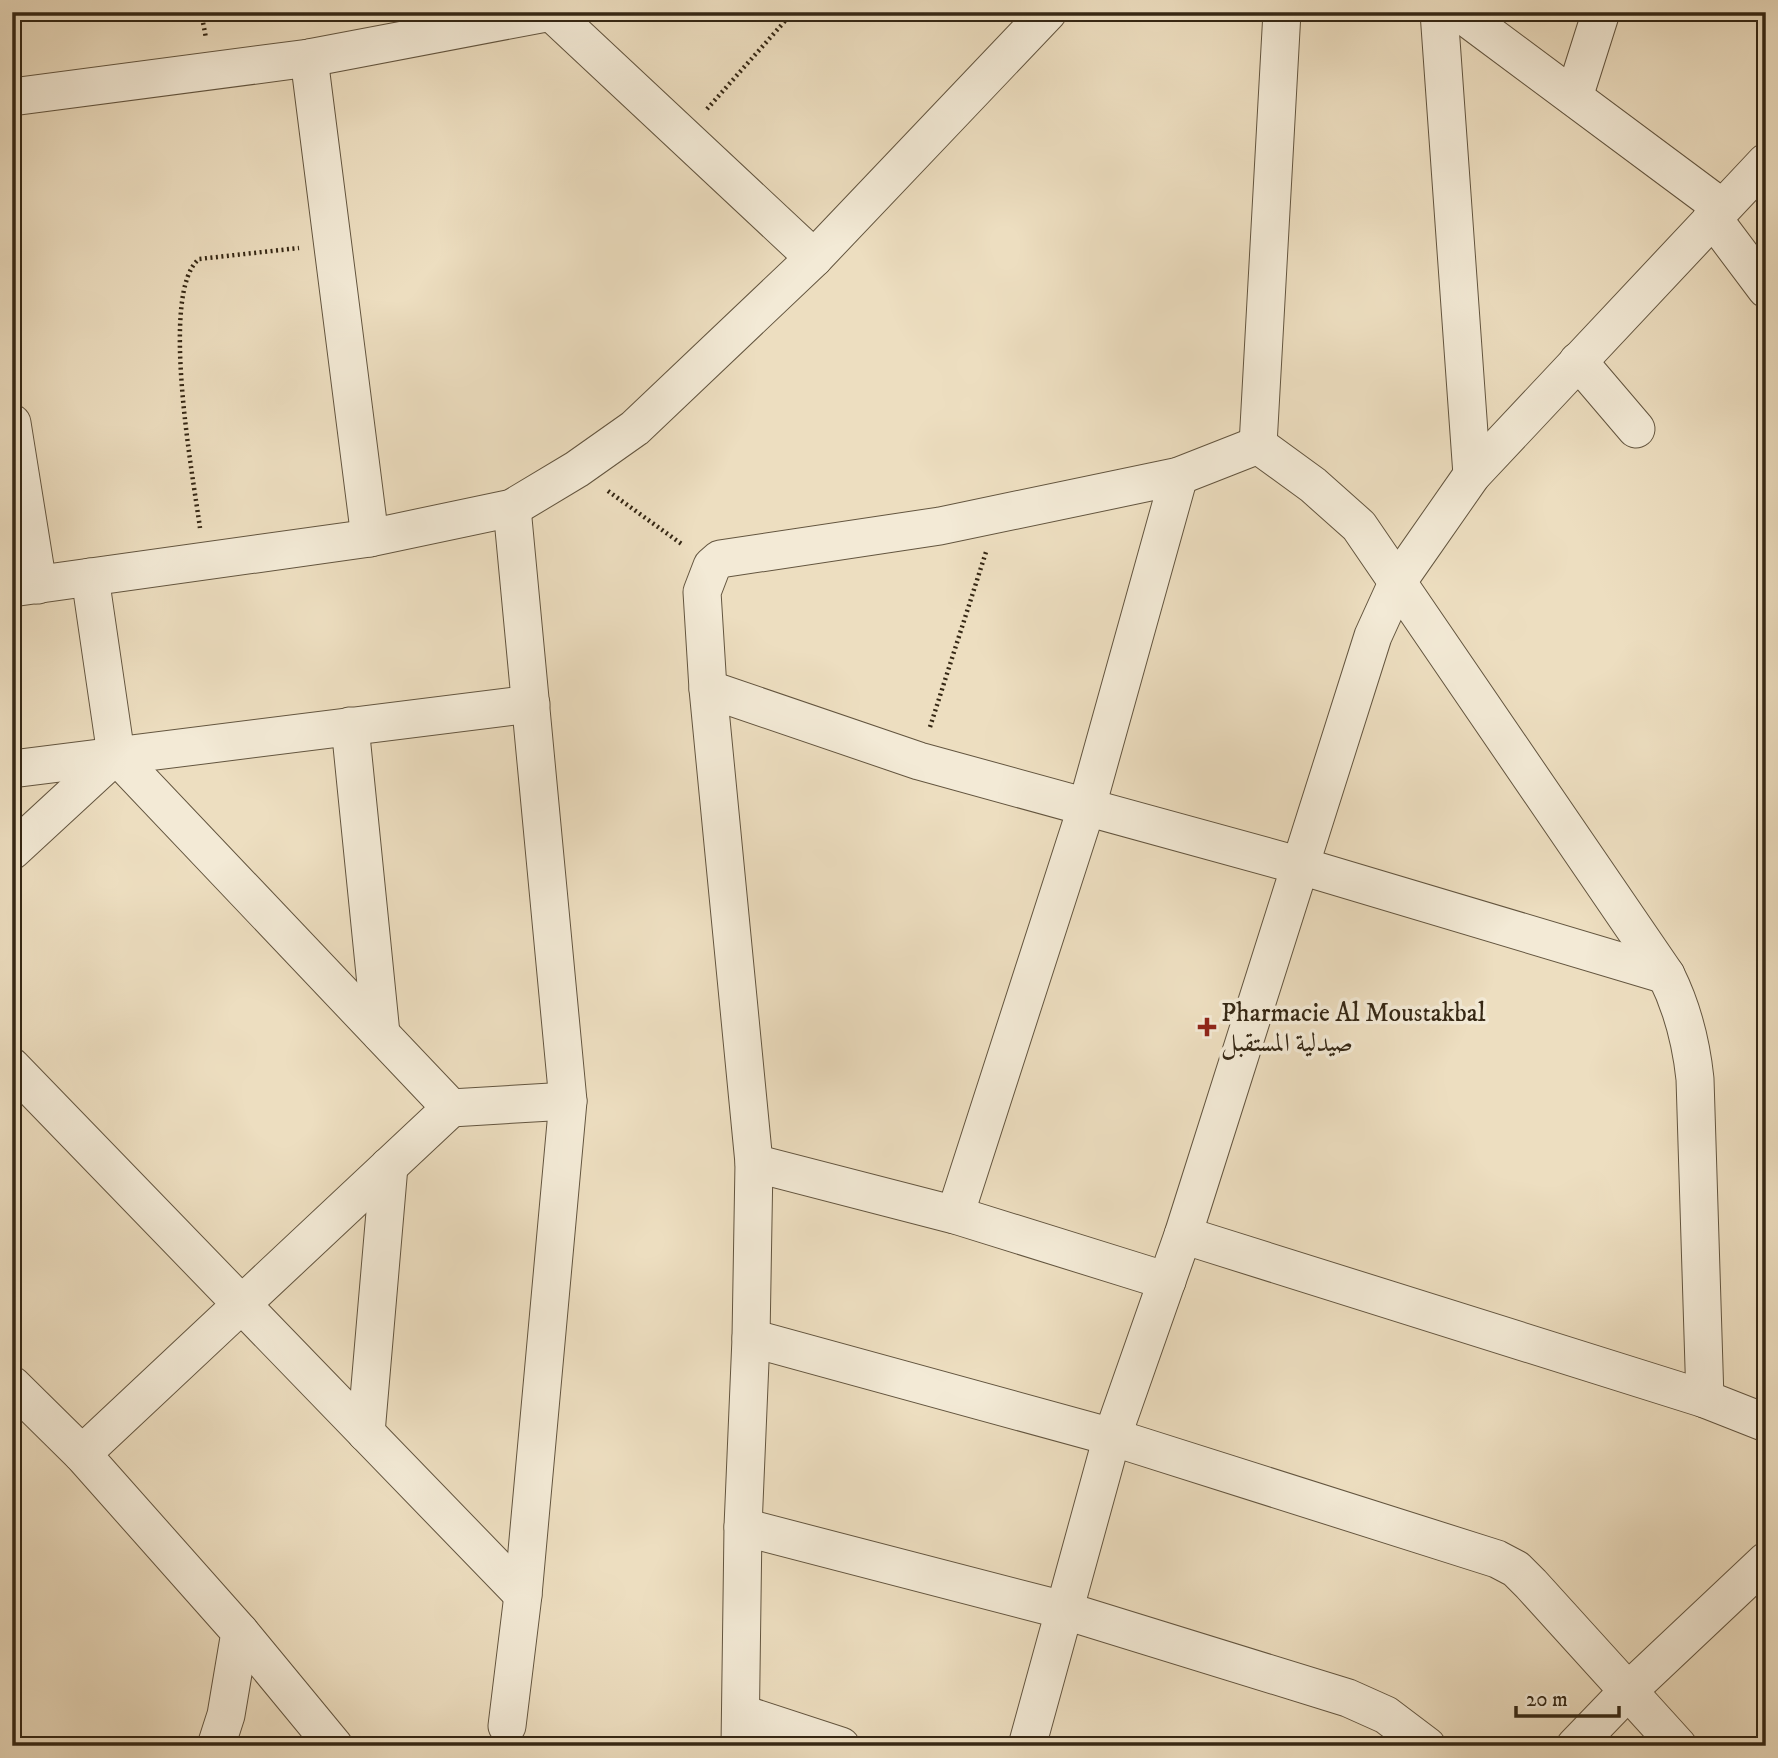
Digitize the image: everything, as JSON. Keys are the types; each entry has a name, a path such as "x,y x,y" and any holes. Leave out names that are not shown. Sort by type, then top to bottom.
{"street":[{"path":"12,97 309,58 551,12 814,258"},
{"path":"12,423 25,586 370,538 512,508 577,470 635,428 814,258 1048,12"},
{"path":"1258,445 1282,12"},
{"path":"1439,12 1472,475"},
{"path":"1459,12 1574,97 1716,212 1766,289"},
{"path":"1574,97 1601,12"},
{"path":"309,58 370,538"},
{"path":"1027,1746 1112,1437 1182,1235 1373,636 1398,581 1472,475 1716,212 1766,162"},
{"path":"1578,361 1636,429"},
{"path":"841,1746 741,1730 743,1527 751,1338 754,1163 708,689 702,592 712,566 720,559 734,555 940,526 1180,476 1258,445"},
{"path":"1258,445 1314,485 1359,526 1666,975 1684,1017 1695,1079 1705,1399"},
{"path":"955,1215 1087,806 1180,476"},
{"path":"507,1726 523,1595 568,1101 512,508"},
{"path":"90,577 116,755 451,1108"},
{"path":"708,689 919,761 1301,866 1666,975"},
{"path":"12,769 531,704"},
{"path":"349,726 381,1034"},
{"path":"12,851 116,755"},
{"path":"12,1067 523,1595"},
{"path":"82,1454 451,1108 568,1101"},
{"path":"754,1163 955,1215 1167,1280"},
{"path":"366,1433 389,1166"},
{"path":"1182,1235 1705,1399 1766,1423"},
{"path":"751,1338 1112,1437 1497,1559 1516,1569 1531,1584 1678,1746"},
{"path":"12,1385 82,1454 240,1632 334,1746"},
{"path":"743,1527 1063,1610 1348,1698 1386,1715 1427,1746"},
{"path":"1575,1746 1628,1691 1760,1577"},
{"path":"216,1746 229,1704 240,1632"}],"path":[{"path":"683,135 793,12"},
{"path":"204,561 180,361 181,298 187,274 199,258 331,245"},
{"path":"577,470 712,566"},
{"path":"919,761 998,514"}],"place":[{"name":"Pharmacie Al Moustakbal صيدلية المستقبل","path":"1207,1027"}]}
